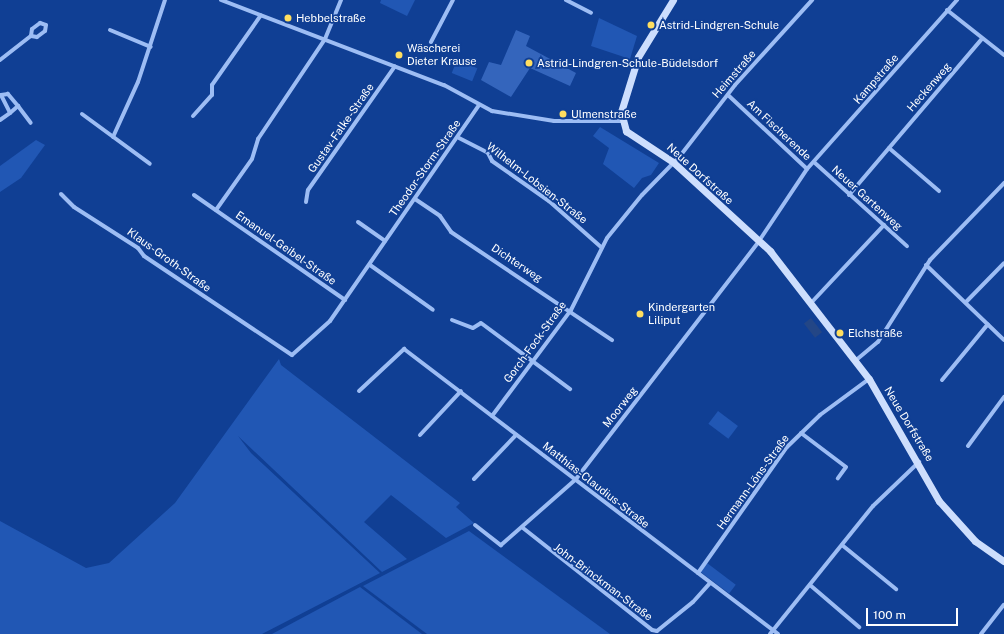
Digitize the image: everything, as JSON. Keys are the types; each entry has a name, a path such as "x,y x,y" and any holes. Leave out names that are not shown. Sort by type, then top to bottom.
{"street":[{"path":"113,137 136,86 151,47 165,0"},
{"path":"222,0 444,85 479,105 521,118 621,121 638,57 673,0"},
{"path":"216,210 252,158 258,139 324,39 340,0"},
{"path":"430,42 453,0"},
{"path":"566,0 590,13"},
{"name":"Heimstraße","path":"673,162 728,94 812,0"},
{"name":"Kampstraße","path":"807,169 815,164 957,0"},
{"path":"947,10 1004,55"},
{"path":"192,116 212,95 212,85 261,15"},
{"path":"110,30 151,47"},
{"path":"0,60 31,36"},
{"name":"Heckenweg","path":"850,195 982,39"},
{"name":"Gustav-Falke-Straße","path":"306,202 308,190 395,66"},
{"path":"131,84 136,86"},
{"path":"10,112 1,94 8,94 31,124"},
{"name":"Am Fischerende","path":"728,94 807,169 759,240"},
{"name":"Theodor-Storm-Straße","path":"288,354 295,354 330,321 458,138 479,105"},
{"path":"0,120 18,106"},
{"path":"82,114 150,164"},
{"name":"Neue Dorfstraße","path":"621,121 636,140 673,162 759,240 811,303 869,379 919,462 939,501 956,522 1004,561"},
{"name":"Wilhelm-Lobsien-Straße","path":"458,138 488,153 492,161 555,205 601,247"},
{"path":"889,148 939,190"},
{"name":"Gorch-Fock-Straße","path":"492,416 571,310 601,247 642,195 673,162"},
{"name":"Neuer Gartenweg","path":"815,164 907,246"},
{"path":"855,360 878,342 926,265 1004,183"},
{"name":"Klaus-Groth-Straße","path":"60,194 74,207 138,248 144,256 288,354"},
{"name":"Emanuel-Geibel-Straße","path":"194,195 345,300"},
{"name":"Dichterweg","path":"415,199 440,216 451,232 571,310 612,340"},
{"path":"358,222 385,241"},
{"path":"811,303 884,226"},
{"name":"Moorweg","path":"475,525 502,545 523,528 576,479 759,240"},
{"path":"966,302 1004,263"},
{"path":"370,265 433,310"},
{"path":"926,265 1004,340"},
{"path":"452,320 472,328 481,323 570,389"},
{"path":"942,380 988,324"},
{"name":"Matthias-Claudius-Straße","path":"359,391 404,349 461,390 516,435 576,479 774,633"},
{"name":"Hermann-Löns-Straße","path":"698,574 801,433 869,379"},
{"path":"420,435 461,390"},
{"path":"968,446 1004,397"},
{"path":"801,433 846,467 838,478"},
{"path":"474,479 516,435"},
{"path":"774,633 873,506 919,462"},
{"name":"John-Brinckman-Straße","path":"523,528 652,630 657,631 693,602 710,583"},
{"path":"842,545 896,589"},
{"path":"810,585 859,627"},
{"path":"981,634 1004,605"}],"shaded area":[{"path":"381,0 415,0 407,16 380,3"},
{"path":"599,18 637,36 630,59 591,46"},
{"path":"457,60 477,68 472,81 452,73"},
{"path":"600,127 659,163 651,175 642,178 634,188 603,164 609,148 593,136"},
{"path":"36,140 45,145 21,178 0,192 0,166"},
{"path":"811,318 822,332 815,338 804,324"},
{"path":"279,359 281,365 460,503 456,507 474,523 446,538 391,495 364,522 407,559 382,572 238,436 251,453 380,573 262,634 0,634 0,521 86,568 109,563 175,503"},
{"path":"718,411 738,426 728,439 708,424"},
{"path":"469,531 610,634 427,634 363,586"},
{"path":"707,563 736,585 729,593 700,572"},
{"path":"360,587 422,634 272,634"}],"building":[{"name":"Astrid-Lindgren-Schule-Büdelsdorf","path":"516,30 530,36 526,46 576,73 570,86 530,68 511,97 481,80 489,62 501,65"}],"place":[{"name":"Hebbelstraße","path":"288,18"},
{"name":"Astrid-Lindgren-Schule","path":"651,25"},
{"name":"Wäscherei Dieter Krause","path":"399,55"},
{"name":"Astrid-Lindgren-Schule-Büdelsdorf","path":"529,63"},
{"name":"Ulmenstraße","path":"563,114"},
{"name":"Kindergarten Liliput","path":"640,314"},
{"name":"Elchstraße","path":"840,333"}]}
